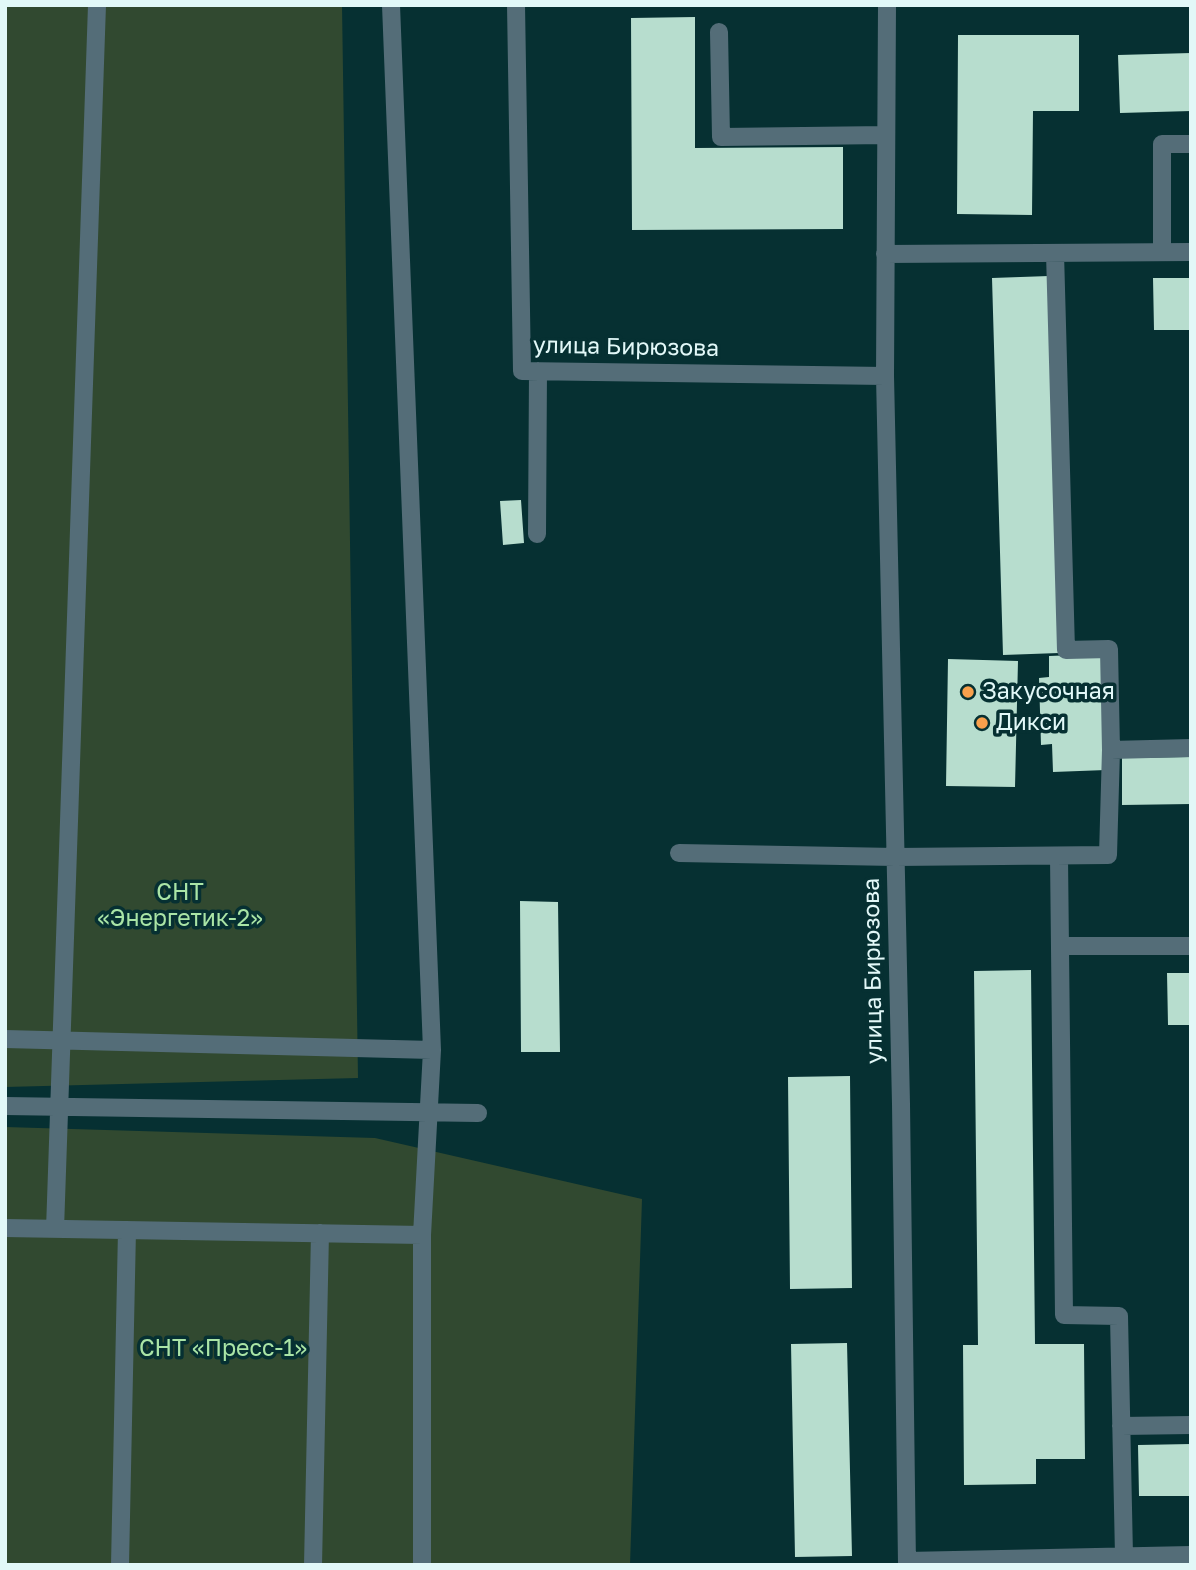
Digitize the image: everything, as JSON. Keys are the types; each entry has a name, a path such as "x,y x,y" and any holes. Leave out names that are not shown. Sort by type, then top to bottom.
{"street":[{"path":"55,1229 97,5"},
{"path":"391,5 432,1050 422,1235 422,1565"},
{"name":"улица Бирюзова","path":"516,5 522,371 885,376"},
{"name":"улица Бирюзова","path":"887,5 885,376 907,1563"},
{"path":"719,32 721,137 886,135"},
{"path":"1162,252 1162,144 1191,144"},
{"path":"885,254 1191,252"},
{"path":"679,853 895,857 1108,855 1111,750 1108,649 1066,650 1055,253"},
{"path":"537,534 538,371"},
{"path":"1111,750 1191,748"},
{"path":"1059,857 1063,1315 1119,1316 1124,1556"},
{"path":"1060,946 1191,946"},
{"path":"5,1039 432,1050"},
{"path":"5,1106 478,1113"},
{"path":"5,1228 422,1235"},
{"path":"120,1565 127,1230"},
{"path":"313,1565 320,1233"},
{"path":"1121,1426 1191,1425"},
{"path":"907,1563 1067,1561 1124,1556 1191,1555"}],"green space":[{"name":"СНТ «Энергетик-2»","path":"5,5 342,5 358,1078 5,1087"},
{"name":"СНТ «Пресс-1»","path":"5,1127 375,1138 642,1199 630,1565 5,1565"}],"building":[{"path":"695,17 695,148 843,147 843,229 632,230 631,18"},
{"path":"958,35 1079,35 1079,111 1033,111 1032,215 957,214"},
{"path":"1191,53 1191,111 1120,113 1118,55"},
{"path":"1049,276 1059,653 1003,655 992,278"},
{"path":"1153,278 1191,278 1191,330 1154,330"},
{"path":"521,500 524,543 503,545 500,501"},
{"path":"1102,654 1106,770 1053,772 1052,744 1041,745 1039,678 1049,677 1049,656"},
{"name":"Дикси","path":"948,659 1018,661 1015,787 946,786"},
{"path":"1191,757 1191,804 1122,805 1122,758"},
{"path":"520,901 558,902 560,1052 521,1052"},
{"path":"1031,970 1035,1344 1084,1344 1085,1459 1036,1459 1036,1484 964,1485 963,1345 978,1345 974,971"},
{"path":"1167,973 1191,973 1191,1025 1168,1025"},
{"path":"850,1076 852,1288 790,1289 788,1077"},
{"path":"847,1343 852,1556 795,1557 791,1344"},
{"path":"1191,1444 1191,1496 1139,1496 1138,1445"}],"place":[{"name":"Закусочная","path":"968,692"},
{"name":"Дикси","path":"982,723"}]}
